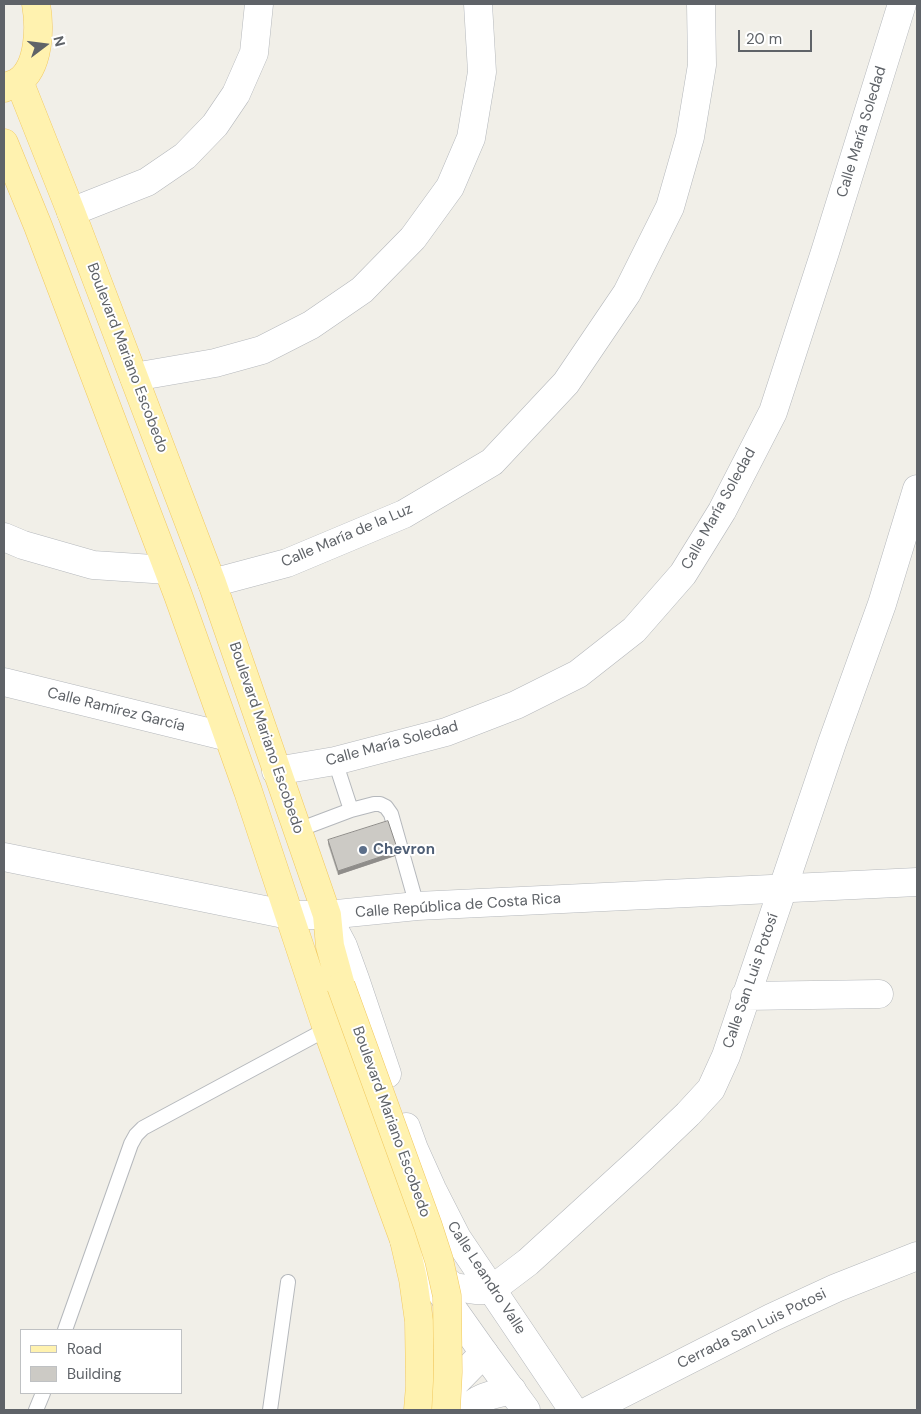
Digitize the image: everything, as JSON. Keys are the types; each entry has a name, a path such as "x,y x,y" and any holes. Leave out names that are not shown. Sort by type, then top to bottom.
{"main road":[{"path":"11,85 27,72 33,59 37,44 38,27 36,4"},
{"name":"Boulevard Mariano Escobedo","path":"11,85 71,212 134,377 212,583 327,915 330,946 342,986 439,1260 447,1296 448,1372 446,1410"},
{"name":"Boulevard Mariano Escobedo","path":"4,142 38,226 168,570 248,791 327,1029 404,1240 413,1279 419,1321 420,1386 418,1410"}],"street":[{"path":"71,212 147,182 185,156 215,125 236,94 254,53 259,4"},
{"path":"134,377 215,363 262,350 311,326 362,290 413,238 450,188 471,138 482,72 478,4"},
{"name":"Calle María de la Luz","path":"212,583 287,562 404,514 492,462 566,383 627,293 670,207 690,137 702,66 701,4"},
{"name":"Calle María Soledad","path":"276,771 335,761 446,732 516,705 578,674 634,630 683,574 722,511 773,412 902,4"},
{"name":"Calle San Luis Potosí","path":"491,1290 528,1262 643,1157 711,1089 726,1056 832,743 882,604 917,489"},
{"path":"4,537 23,545 93,564 168,570"},
{"name":"Calle Ramírez García","path":"4,682 228,737"},
{"name":"Calle República de Costa Rica","path":"4,857 290,915 327,915 417,906 917,882"},
{"name":"Calle Leandro Valle","path":"327,915 343,946 417,1157 432,1189 457,1238 574,1410"},
{"path":"745,996 879,994"},
{"path":"404,1240 442,1278 454,1286 475,1290 491,1290"},
{"path":"404,1240 519,1400"},
{"name":"Cerrada San Luis Potosi","path":"590,1410 771,1318 836,1288 917,1256"},
{"path":"423,1410 443,1395 484,1353"},
{"path":"468,1410 470,1406 486,1396 519,1400"}],"lane":[{"path":"335,761 351,810"},
{"path":"298,830 351,810 380,804 386,807 391,814 417,906"},
{"path":"65,1329 131,1144 136,1135 144,1128 327,1029"},
{"path":"270,1410 288,1282"},
{"path":"36,1410 43,1394"}],"building":[{"name":"Chevron","path":"388,821 398,851 338,871 328,840"}],"place":[{"name":"Chevron","path":"363,850"}]}
